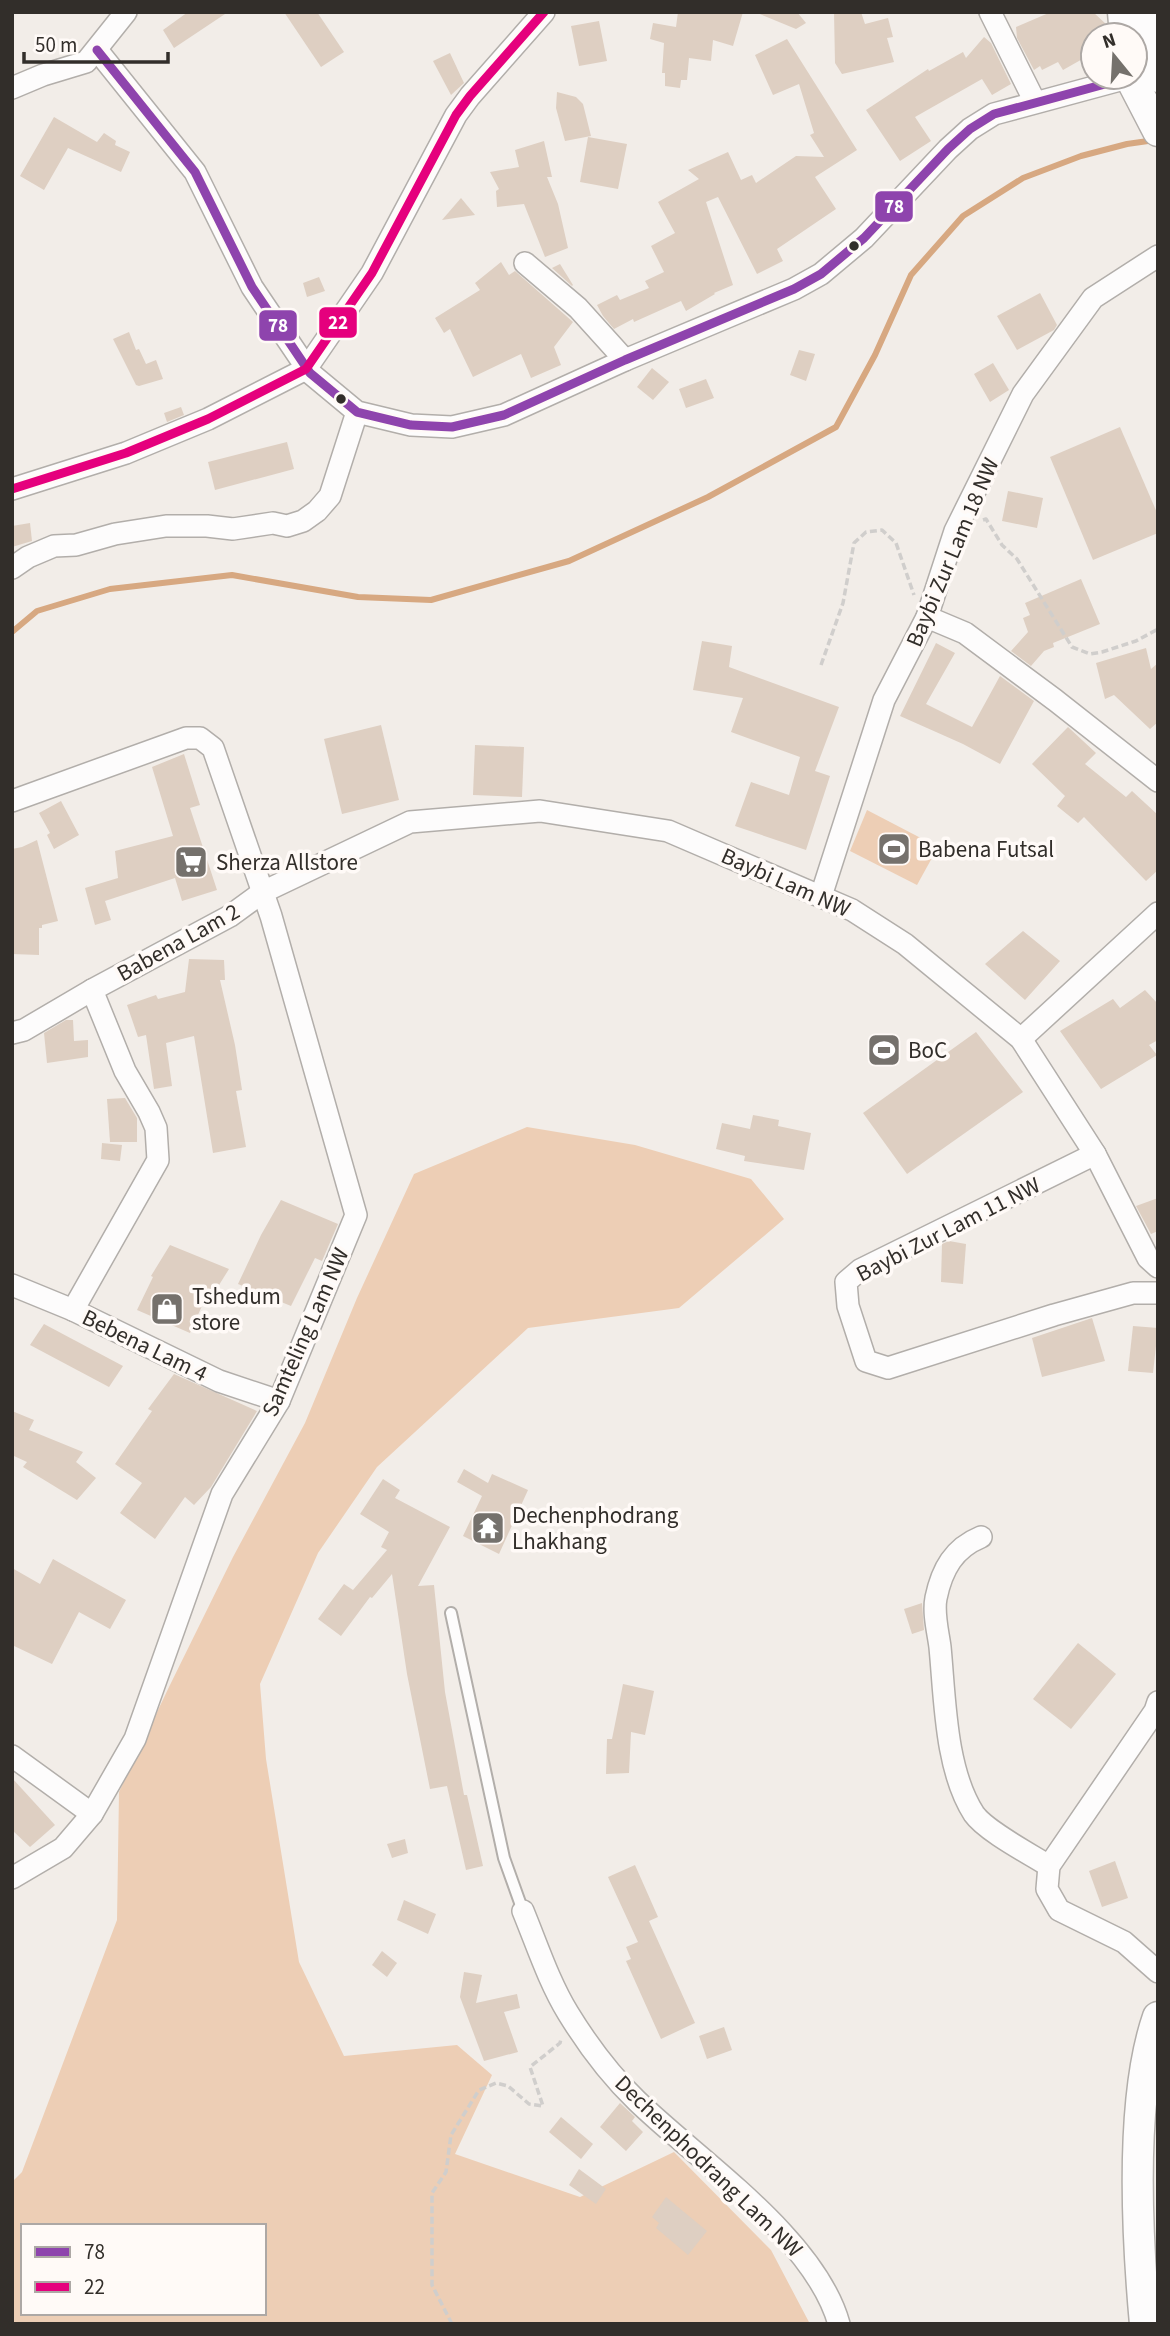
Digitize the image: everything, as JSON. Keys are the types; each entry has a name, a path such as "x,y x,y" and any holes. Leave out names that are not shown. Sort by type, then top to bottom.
{"main road":[{"path":"1146,91 1154,124"},
{"path":"1145,2324 1140,2276 1140,2125 1146,2063 1158,2017"}],"street":[{"path":"12,88 86,62 127,12"},
{"path":"12,489 126,453 208,419 306,369 372,273 456,115 544,12"},
{"path":"999,15 1035,102"},
{"path":"100,46 195,172 252,286 306,369 357,412 411,425 452,427 504,415 625,360 766,301 821,274 864,238 970,129 994,114 1079,90"},
{"name":"Baybi Zur Lam 18 NW","path":"821,896 884,700 928,617 955,531 1023,394 1094,298 1158,256"},
{"path":"525,263 578,308 625,360"},
{"path":"12,568 28,557 54,546 76,545 114,534 166,526 233,529 273,523 287,526 303,521 317,511 330,496 357,412"},
{"path":"928,617 965,633 1158,781"},
{"name":"Samteling Lam NW","path":"12,801 186,738 200,738 213,748 263,892 356,1215 279,1401 222,1494 135,1738 92,1814 63,1847 12,1878"},
{"name":"Baybi Lam NW","path":"263,892 410,822 540,811 668,831 852,910 905,944 1021,1039 1095,1154 1148,1258 1158,1267"},
{"name":"Babena Lam 2","path":"12,1033 24,1030 230,916 263,892"},
{"path":"1021,1039 1158,912"},
{"path":"73,1310 158,1160 153,1120 125,1071 92,990"},
{"name":"Baybi Zur Lam 11 NW","path":"1095,1154 860,1270 846,1282 848,1306 866,1362 888,1368 1133,1293 1158,1293"},
{"name":"Bebena Lam 4","path":"15,1293 73,1310 219,1381 279,1401"},
{"path":"982,1537 965,1544 950,1560 935,1600 947,1723 955,1764 963,1791 975,1816 987,1827 1049,1866"},
{"path":"1158,1702 1155,1711 1049,1866 1046,1889 1059,1910 1124,1942 1158,1972"},
{"path":"12,1756 92,1814"},
{"name":"Dechenphodrang Lam NW","path":"523,1911 568,2013 600,2059 636,2101 704,2159 781,2232 812,2268 839,2324"}],"lane":[{"name":"Dechenphodrang Lam NW","path":"451,1613 505,1858 523,1911"}],"path":[{"path":"955,531 986,519 1002,545 1017,559 1072,647 1090,654 1102,652 1136,641 1158,629"},
{"path":"821,665 843,603 854,542 866,532 882,530 896,543 917,608 928,617"},
{"path":"452,2324 432,2285 432,2193 446,2172 451,2135 479,2090 496,2083 508,2086 529,2104 543,2106 530,2067 560,2043 568,2013"}],"shaded area":[{"name":"Babena Futsal","path":"867,810 938,847 917,885 850,851"},
{"path":"527,1127 635,1145 751,1179 784,1219 679,1308 528,1328 377,1467 318,1553 260,1684 266,1759 299,1962 344,2056 457,2045 492,2075 455,2154 580,2197 674,2152 771,2250 810,2324 12,2324 12,2182 22,2172 117,1920 119,1792 233,1557 305,1423 357,1298 414,1174"}],"building":[{"path":"188,12 228,12 174,48 163,30"},
{"path":"284,12 317,12 344,52 321,67"},
{"path":"678,12 743,12 733,46 713,40 711,61 689,58 687,80 681,80 680,88 665,86 665,73 662,73 664,43 650,39 653,23 676,27"},
{"path":"755,12 797,12 806,23 796,29"},
{"path":"834,12 861,12 865,24 888,18 893,37 887,38 894,62 842,74 835,63"},
{"path":"1051,12 1093,12 1103,21 1079,21 1079,61 1063,70 1058,62 1042,70 1040,66 1034,70 1017,38 1016,27"},
{"path":"599,21 607,61 579,66 571,26"},
{"path":"984,37 991,43 1011,84 992,95 982,79 915,117 931,141 900,161 866,110 928,69 929,71 963,52 966,58"},
{"path":"787,39 857,150 815,177 836,209 777,249 783,261 757,274 718,197 706,202 733,285 714,293 686,311 681,301 614,329 597,305 617,295 620,300 649,288 645,281 664,272 651,246 675,233 658,202 699,179 688,170 728,152 741,180 752,175 756,183 796,156 824,157 810,135 814,133 799,84 773,95 755,55"},
{"path":"450,53 464,83 451,95 433,61"},
{"path":"557,92 576,97 583,104 591,136 565,141 556,108"},
{"path":"54,117 97,142 104,133 116,141 115,145 130,152 121,172 68,148 44,190 20,176"},
{"path":"588,137 627,144 618,189 580,182"},
{"path":"544,141 552,177 547,177 558,204 568,248 545,257 524,204 497,207 496,191 499,189 490,172 519,167 515,150"},
{"path":"461,198 475,215 442,220"},
{"path":"501,262 509,275 515,271 573,322 554,347 561,365 531,378 521,354 473,377 450,329 444,333 435,318 480,290 475,283"},
{"path":"560,264 573,285 572,286 552,268"},
{"path":"319,277 325,291 307,297 303,283"},
{"path":"1040,293 1057,325 1054,330 1017,350 997,316"},
{"path":"129,332 136,350 139,349 146,364 156,360 163,379 136,385 113,339"},
{"path":"799,350 815,354 806,381 790,375"},
{"path":"993,363 1009,390 990,402 974,374"},
{"path":"652,368 669,382 653,400 637,387"},
{"path":"706,379 714,398 686,408 679,389"},
{"path":"181,407 184,415 167,422 164,413"},
{"path":"1120,427 1158,515 1158,533 1093,560 1050,457"},
{"path":"287,442 294,469 215,490 208,462"},
{"path":"1008,491 1043,498 1037,528 1002,521"},
{"path":"30,523 32,541 12,547 12,526"},
{"path":"1081,579 1100,624 1053,643 1054,647 1044,651 1031,666 1011,651 1028,632 1023,618 1030,615 1025,603"},
{"path":"702,641 732,646 729,667 839,707 815,771 830,776 806,850 735,826 751,782 789,795 800,757 731,732 743,698 693,690"},
{"path":"936,643 955,653 926,704 972,727 1000,676 1034,701 1000,764 900,716"},
{"path":"1146,648 1151,669 1158,663 1158,722 1150,729 1114,695 1105,699 1096,663"},
{"path":"381,725 399,800 342,814 324,739"},
{"path":"1068,727 1096,753 1085,764 1126,797 1132,791 1158,815 1158,870 1146,881 1084,817 1078,823 1057,806 1065,796 1032,764"},
{"path":"475,745 524,747 522,797 473,795"},
{"path":"184,754 200,805 190,808 217,890 182,901 175,878 105,901 111,920 95,925 85,888 118,878 115,851 173,836 152,767"},
{"path":"61,801 79,835 54,849 47,835 50,833 39,813"},
{"path":"37,840 58,921 39,928 39,955 12,954 12,849"},
{"path":"1023,931 1060,961 1025,1000 985,964"},
{"path":"189,959 224,960 225,980 220,980 235,1045 242,1090 236,1091 246,1147 213,1153 194,1036 166,1043 172,1086 154,1089 146,1035 138,1037 127,1005 156,995 158,999 185,992"},
{"path":"1145,990 1158,1004 1158,1040 1149,1045 1157,1055 1101,1089 1060,1031 1113,999 1120,1008"},
{"path":"66,1020 73,1020 74,1041 88,1040 88,1057 47,1063 44,1033"},
{"path":"976,1032 1023,1092 907,1174 863,1113"},
{"path":"125,1098 137,1118 137,1142 110,1142 107,1099"},
{"path":"753,1115 779,1120 778,1126 811,1133 804,1170 744,1161 745,1156 716,1149 722,1123 750,1129"},
{"path":"102,1143 122,1145 120,1161 101,1159"},
{"path":"1158,1198 1158,1231 1151,1234 1136,1206"},
{"path":"281,1200 338,1224 322,1261 315,1258 291,1306 238,1284"},
{"path":"949,1241 966,1244 963,1284 941,1282 942,1244"},
{"path":"170,1245 229,1269 209,1301 205,1299 190,1333 137,1310 153,1277 151,1276"},
{"path":"1092,1318 1105,1361 1042,1377 1032,1338"},
{"path":"44,1324 123,1366 109,1387 30,1345"},
{"path":"1133,1326 1158,1328 1153,1373 1128,1371"},
{"path":"174,1374 257,1411 211,1487 194,1505 185,1497 155,1539 120,1513 142,1483 115,1464 152,1411 148,1409"},
{"path":"12,1411 34,1420 29,1430 83,1452 76,1462 96,1478 77,1500 23,1467 27,1462 14,1456 12,1458"},
{"path":"464,1469 488,1483 492,1474 528,1490 499,1554 463,1536 482,1496 457,1482"},
{"path":"383,1479 400,1490 395,1498 450,1527 418,1586 434,1585 445,1692 464,1795 467,1795 483,1866 466,1870 447,1786 430,1789 407,1674 392,1574 372,1598 370,1597 341,1636 318,1619 344,1584 353,1590 387,1550 381,1547 389,1532 360,1514"},
{"path":"53,1559 126,1600 110,1629 79,1612 52,1664 12,1645 12,1568 40,1584"},
{"path":"922,1603 924,1630 912,1634 904,1609"},
{"path":"1078,1643 1116,1674 1071,1729 1033,1699"},
{"path":"623,1684 654,1691 645,1735 631,1732 629,1773 606,1774 607,1739 612,1739"},
{"path":"12,1778 55,1825 30,1847 12,1830"},
{"path":"405,1839 408,1853 392,1858 387,1844"},
{"path":"1115,1861 1128,1898 1102,1907 1089,1871"},
{"path":"635,1865 658,1917 649,1921 695,2023 661,2039 626,1961 631,1959 626,1947 638,1942 608,1877"},
{"path":"404,1900 436,1914 428,1934 397,1920"},
{"path":"382,1951 397,1963 387,1977 372,1965"},
{"path":"464,1972 482,1975 476,2003 517,1994 520,2008 504,2012 518,2052 484,2061 460,1997"},
{"path":"724,2027 732,2050 707,2059 699,2036"},
{"path":"620,2103 635,2117 632,2121 643,2132 626,2151 600,2127"},
{"path":"561,2117 593,2144 581,2159 549,2132"},
{"path":"579,2169 606,2189 596,2204 569,2185"},
{"path":"666,2197 707,2231 688,2255 656,2228 659,2223 652,2217"}],"waterway":[{"path":"12,632 37,611 110,589 232,575 358,597 431,600 569,561 708,497 836,427 875,355 911,275 963,216 1023,178 1081,156 1155,140"}],"transit line":[{"name":"22","path":"12,489 126,453 208,419 306,369 372,273 456,115 544,12"},
{"name":"78","path":"97,50 195,172 252,287 310,373 357,412 411,425 452,427 504,415 625,360 794,289 821,274 864,238 970,129 994,114 1079,91"}],"place":[{"name":"Babena Futsal","path":"894,849"},
{"name":"Sherza Allstore","path":"191,862"},
{"name":"BoC","path":"884,1050"},
{"name":"Tshedum store","path":"167,1309"},
{"name":"Dechenphodrang Lhakhang","path":"488,1528"}]}
